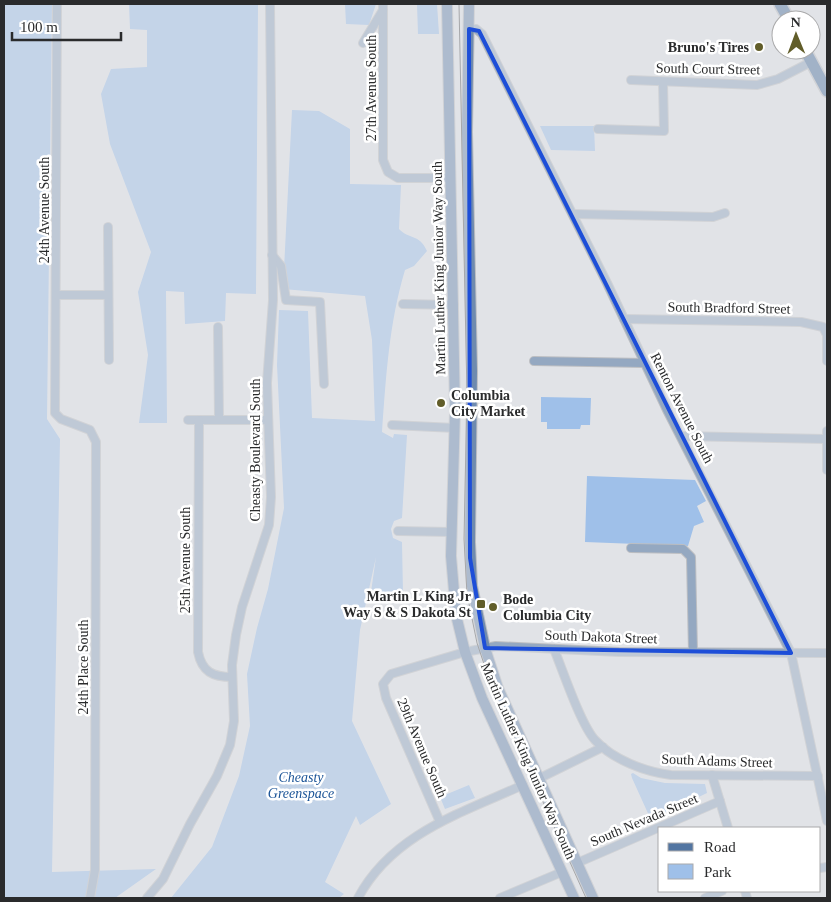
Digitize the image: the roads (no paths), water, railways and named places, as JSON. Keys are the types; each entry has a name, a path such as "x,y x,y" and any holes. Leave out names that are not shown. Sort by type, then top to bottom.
{"main road":[{"name":"Martin Luther King Junior Way South","path":"447,4 455,428 451,532 452,579 456,615 465,652 482,698 574,898"},
{"name":"Martin Luther King Junior Way South","path":"469,4 467,132 472,371 470,558 474,599 485,648 498,688 593,898"},
{"path":"811,62 827,91"}],"street":[{"name":"24th Avenue South","path":"57,4 55,413 57,417 90,430 95,436"},
{"name":"Cheasty Boulevard South","path":"147,898 163,879 225,760 233,736 232,678 239,622 269,525 271,498 267,420 273,300 270,4"},
{"path":"363,43 383,6"},
{"name":"27th Avenue South","path":"383,6 383,160 388,172 398,178 451,178"},
{"name":"Renton Avenue South","path":"469,29 476,29 482,34 573,214 644,363 791,653 827,821"},
{"name":"South Court Street","path":"631,80 757,84 778,79 811,62"},
{"path":"598,129 664,131 663,82"},
{"path":"573,214 705,217 725,214"},
{"path":"108,227 109,360"},
{"path":"272,256 281,266 286,300 320,302 324,384"},
{"path":"56,295 108,295"},
{"path":"403,304 454,305"},
{"name":"South Bradford Street","path":"624,319 801,322 823,327 827,335"},
{"path":"218,327 219,420"},
{"path":"827,335 827,361"},
{"path":"534,361 644,363"},
{"path":"188,420 267,420"},
{"name":"25th Avenue South","path":"199,420 198,652 207,672 213,676 232,678"},
{"path":"392,425 455,428"},
{"path":"681,436 827,435 827,470"},
{"name":"24th Place South","path":"90,898 95,870 95,436"},
{"path":"398,530 451,532"},
{"path":"631,548 682,548 691,557 693,652"},
{"name":"South Dakota Street","path":"383,684 392,674 465,652 485,648 517,646 554,649 827,653"},
{"path":"538,779 603,748 589,732 554,649"},
{"name":"29th Avenue South","path":"383,684 386,698 440,822"},
{"name":"South Adams Street","path":"603,748 657,773 818,776"},
{"path":"712,775 728,827"},
{"path":"358,898 372,875 404,843 440,822 523,785"},
{"name":"South Nevada Street","path":"660,827 720,801"},
{"name":"South Nevada Street","path":"577,863 658,828"},
{"path":"500,898 562,872"},
{"path":"705,898 720,892"}],"tram line":[{"path":"459,4 467,395 464,539 467,594 477,643 492,688 586,898"}],"place":[{"name":"Bruno's Tires","path":"759,47"},
{"name":"Columbia City Market","path":"441,403"},
{"name":"Martin L King Jr Way S & S Dakota St","path":"481,604"},
{"name":"Bode Columbia City","path":"493,607"}],"park label":[{"name":"Cheasty Greenspace","path":"301,786"}]}
